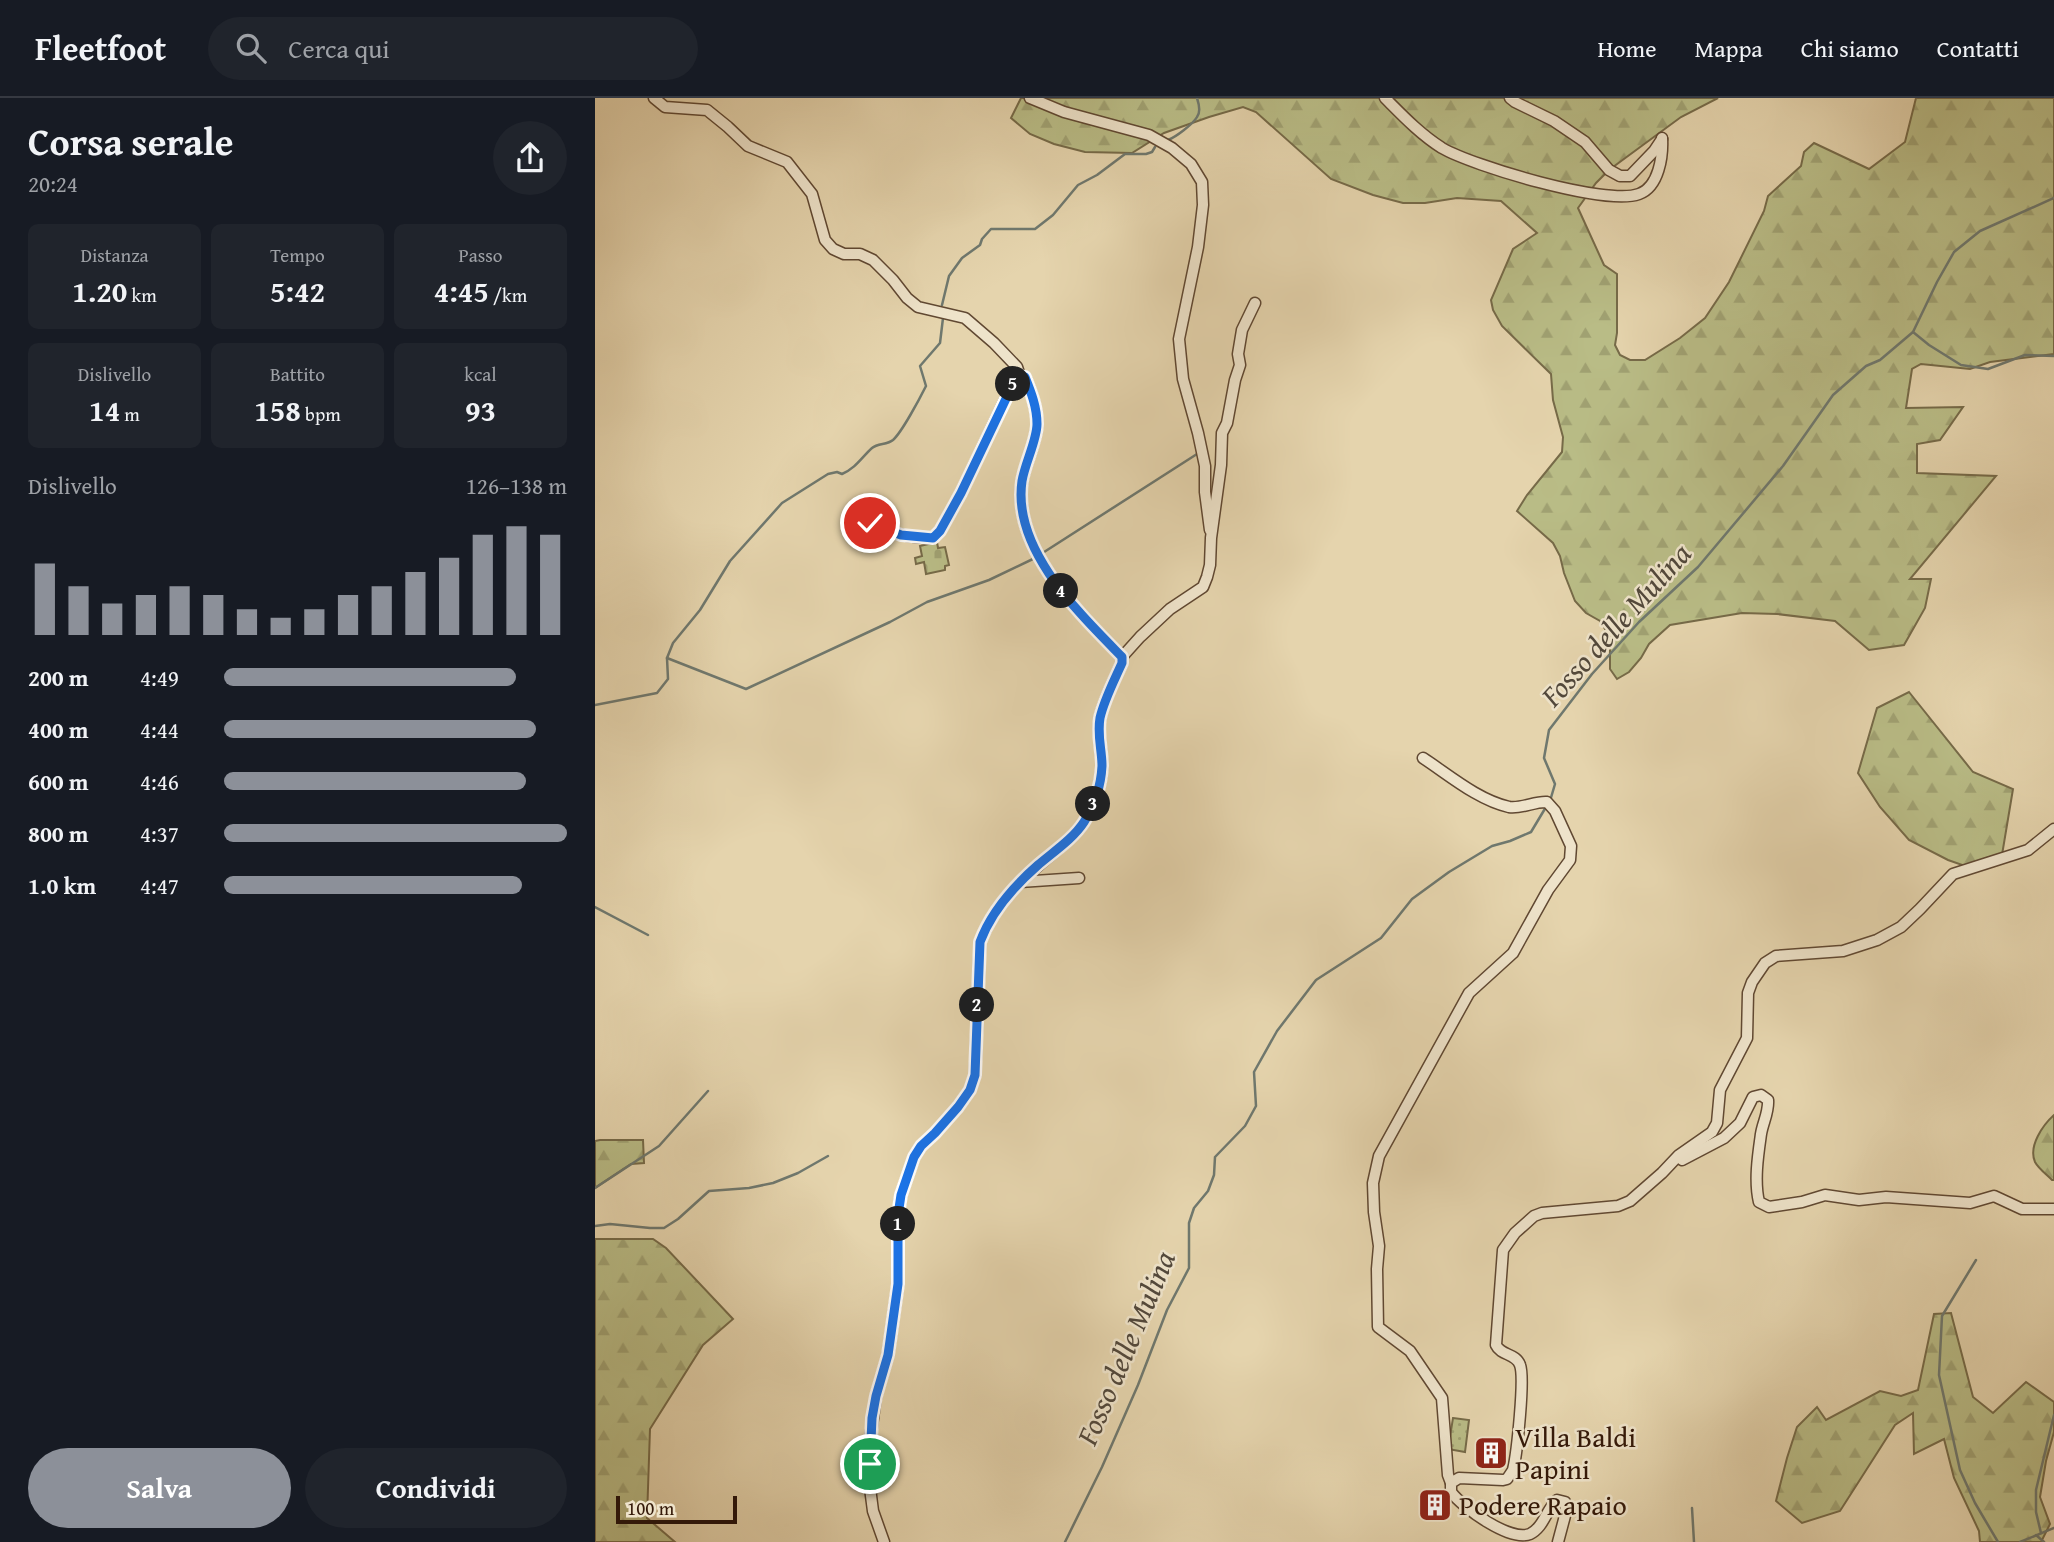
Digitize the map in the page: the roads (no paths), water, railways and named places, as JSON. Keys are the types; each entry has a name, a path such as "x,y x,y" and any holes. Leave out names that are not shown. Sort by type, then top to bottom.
{"street":[{"path":"653,98 664,107 707,110 748,146 787,162 812,194 825,240 833,249 844,254 860,254 873,260 918,307 965,318 1009,359 1020,376"},
{"path":"1030,98 1064,112 1149,135 1172,148 1191,164 1202,182 1203,205 1198,247 1179,340 1183,379 1205,466 1207,520 1212,537"},
{"path":"1385,98 1420,132 1440,147 1463,159 1532,181 1619,197 1640,194 1652,183 1660,165 1662,138 1638,169 1630,176 1620,176 1609,170 1585,142 1554,121 1510,98"},
{"path":"1122,657 1170,609 1203,587 1210,565 1222,433 1227,423 1240,365 1238,354 1242,330 1255,303"},
{"path":"863,517 870,523 901,535 933,538 940,531 961,493 1014,382 1020,376"},
{"path":"884,1542 873,1510 870,1440 876,1396 888,1355 898,1284 898,1215 901,1195 914,1157 970,1090 975,1075 980,942 986,926 1020,882 1084,823 1094,802 1102,764 1100,719 1122,663 1122,657 1071,604 1047,570 1021,510 1022,482 1037,426 1034,399 1025,377 1020,376"},
{"path":"1423,758 1472,791 1494,802 1512,808 1538,801 1547,802 1560,821 1572,854 1513,953 1469,993 1379,1156 1373,1183 1379,1246 1378,1327 1410,1351 1442,1398 1448,1475 1451,1492 1457,1500 1512,1536 1528,1535 1540,1526 1557,1500 1565,1502 1566,1512 1558,1542"},
{"path":"1662,1174 1679,1155 1712,1132 1717,1123 1720,1090 1747,1038 1748,993 1765,963 1776,956 1843,951 1877,940 1901,927 1953,874 2028,850 2054,829"},
{"path":"1020,882 1079,878"},
{"path":"1451,1483 1459,1478 1507,1479 1513,1470 1522,1380 1519,1362 1515,1357 1498,1350 1496,1345 1503,1250 1515,1233 1534,1216 1572,1209 1618,1206 1630,1201 1686,1157 1724,1138 1740,1123 1753,1097 1761,1095 1768,1100 1756,1189 1759,1202 1769,1207 1825,1195 1859,1200 1886,1197 1970,1203 1994,1196 2022,1209 2054,1209"}],"waterway":[{"path":"1168,140 1184,130 1197,117 1197,98"},
{"path":"942,305 949,276 962,258 980,245 991,229 1035,229 1053,215 1078,185 1097,175 1125,154 1146,154 1152,152 1155,147"},
{"name":"Fosso delle Mulina","path":"1550,801 1555,784 1544,758 1549,730 1592,674 1639,622 1698,567 1783,466 1833,395 1866,366 1880,360 1913,332 1954,252 1980,231 2054,198"},
{"path":"595,705 657,693 668,679 667,658 673,643 700,610 730,561 782,503 828,474 847,472 872,448 891,442 897,436 926,386 920,366 940,343 943,318"},
{"path":"1913,332 1961,365 1988,369 2025,355 2054,356"},
{"path":"1041,554 1197,454"},
{"path":"667,658 746,689 927,602 989,580 1035,558"},
{"name":"Fosso delle Mulina","path":"1065,1542 1102,1467 1167,1310 1189,1268 1189,1223 1194,1208 1208,1191 1214,1175 1215,1157 1245,1126 1256,1106 1254,1072 1277,1031 1316,980 1381,938 1412,899 1492,846 1531,832 1546,807"},
{"path":"595,907 648,935"},
{"path":"595,1188 659,1146 708,1091"},
{"path":"595,1226 610,1224 664,1228 709,1191 773,1183 828,1156"},
{"path":"1976,1260 1942,1316 1939,1375 1960,1470 1975,1503 1998,1542"},
{"path":"2041,1533 2036,1512 2036,1490 2054,1415"},
{"path":"1692,1508 1694,1542"},
{"path":"2020,1542 2054,1528"},
{"path":"2036,1535 2044,1542"}],"place":[{"name":"Villa Baldi Papini","path":"1491,1453"},
{"name":"Podere Rapaio","path":"1435,1505"}]}
